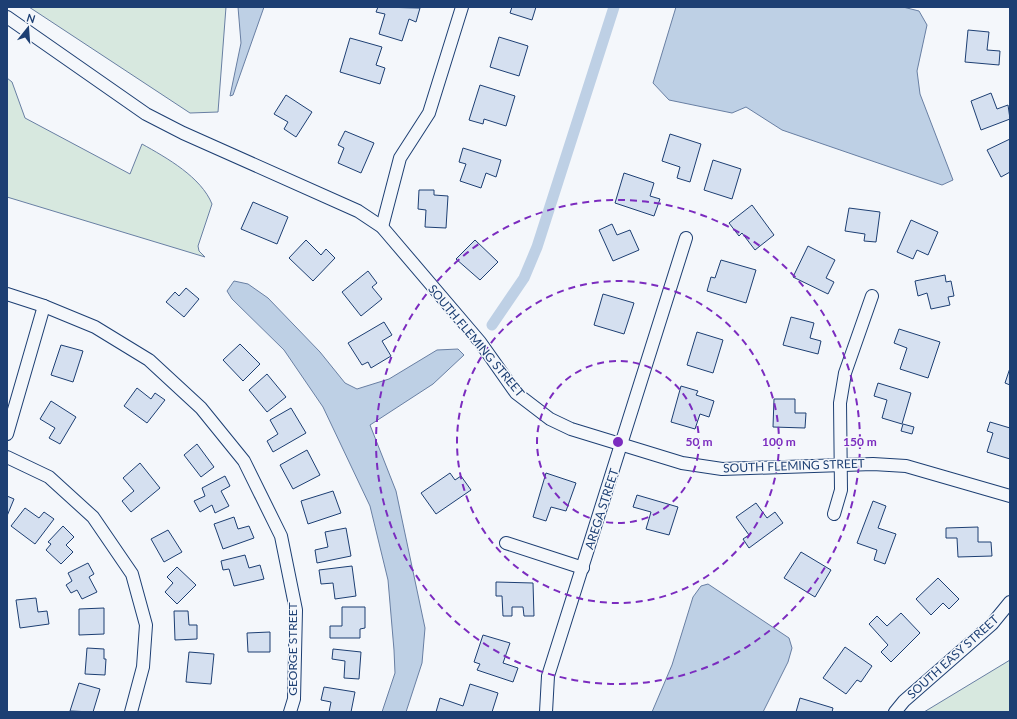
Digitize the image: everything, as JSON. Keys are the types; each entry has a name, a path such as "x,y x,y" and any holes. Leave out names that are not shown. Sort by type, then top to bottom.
{"street":[{"path":"382,227 400,158 429,113 462,7"},
{"name":"SOUTH FLEMING STREET","path":"7,16 146,114 183,133 358,211 382,227 480,342 516,393 550,419 571,429 622,446 682,463 722,469 873,464 906,466 1010,496"},
{"name":"AREGA STREET","path":"546,712 548,676 622,446 686,238"},
{"name":"GEORGE STREET","path":"7,294 44,306 95,327 149,360 201,408 244,462 281,536 296,610 294,699 290,712"},
{"path":"834,514 841,490 840,403 845,373 872,296"},
{"path":"7,434 44,306"},
{"path":"7,457 49,477 93,517 132,574 146,625 143,667 131,712"},
{"path":"506,543 583,568"},
{"name":"SOUTH EASY STREET","path":"895,712 919,687 992,624 1010,602"}],"shaded area":[{"path":"29,7 226,7 218,112 190,113"},
{"path":"7,78 12,82 25,118 130,174 142,144 162,155 192,177 207,194 212,204 198,246 199,251 205,257 7,197"},
{"path":"1010,660 1010,712 924,712"}],"water":[{"path":"238,7 264,7 233,95 230,96 241,43"},
{"path":"676,7 903,7 919,11 927,25 917,71 920,94 953,180 942,185 782,130 746,107 732,113 669,100 653,83"},
{"path":"234,281 248,284 268,298 320,352 345,383 357,389 389,379 437,350 458,349 464,355 433,384 370,425 396,491 425,628 422,663 406,712 382,712 395,673 394,650 388,580 370,506 323,407 284,350 232,299 227,291"},
{"path":"708,584 789,638 792,648 788,662 763,712 652,712 672,665 693,597 701,586"}],"building":[{"path":"378,7 420,8 416,22 409,19 402,41 379,34 385,14 376,12"},
{"path":"512,7 536,7 532,20 510,13"},
{"path":"968,30 989,32 987,50 1000,51 999,65 965,62"},
{"path":"499,37 528,46 519,76 490,67"},
{"path":"350,38 382,47 376,65 385,68 380,84 340,72"},
{"path":"480,85 515,96 506,126 484,119 483,124 469,120"},
{"path":"991,93 997,109 1008,105 1010,119 981,130 971,101"},
{"path":"286,95 312,112 296,137 284,129 288,122 274,114"},
{"path":"345,131 374,143 361,173 338,163 344,148 338,145"},
{"path":"670,134 701,144 690,182 677,178 680,167 662,161"},
{"path":"1010,139 1010,172 1001,177 987,150"},
{"path":"463,148 501,160 496,177 486,173 481,188 460,181 466,164 459,162"},
{"path":"713,160 741,169 732,199 704,190"},
{"path":"624,173 654,183 650,196 660,199 654,216 615,203"},
{"path":"419,190 434,190 434,195 448,196 446,228 425,227 426,210 418,209"},
{"path":"253,202 288,217 277,244 241,229"},
{"path":"752,205 774,235 755,250 742,233 739,236 729,223"},
{"path":"849,208 880,212 876,242 864,241 865,234 845,231"},
{"path":"911,220 938,232 928,255 917,250 913,259 897,252"},
{"path":"612,224 617,235 630,230 639,250 613,261 599,230"},
{"path":"306,240 321,255 326,249 335,258 313,281 289,258"},
{"path":"475,240 498,262 480,280 456,259"},
{"path":"808,246 835,260 826,278 834,282 828,294 793,277"},
{"path":"721,260 756,270 746,303 707,291 711,277 715,278"},
{"path":"368,271 377,283 372,287 382,299 361,316 342,292"},
{"path":"945,275 946,282 951,281 954,296 948,297 950,305 931,309 927,293 918,296 915,281"},
{"path":"186,288 199,299 184,317 166,302 175,292 179,296"},
{"path":"603,294 634,303 624,334 594,325"},
{"path":"791,317 814,323 810,338 821,341 818,354 783,345"},
{"path":"384,322 392,335 382,341 391,356 371,368 368,362 362,365 348,343"},
{"path":"899,329 940,342 928,378 900,369 907,348 894,343"},
{"path":"697,332 723,340 713,373 687,365"},
{"path":"240,344 260,364 243,381 223,360"},
{"path":"61,345 83,351 73,382 51,375"},
{"path":"1010,368 1010,385 1005,383"},
{"path":"267,374 286,397 267,412 249,390"},
{"path":"878,383 911,393 902,424 882,418 887,400 874,396"},
{"path":"681,386 698,391 696,395 714,401 709,417 700,414 695,429 671,422"},
{"path":"137,388 151,399 155,393 165,400 147,423 124,406"},
{"path":"774,399 795,399 795,413 806,413 805,428 773,427"},
{"path":"51,401 76,417 60,444 49,438 55,428 40,419"},
{"path":"291,408 306,433 273,452 267,441 278,434 270,420"},
{"path":"990,422 1010,428 1010,459 987,452 993,433 987,431"},
{"path":"903,424 914,427 912,434 901,431"},
{"path":"197,444 214,467 201,477 184,455"},
{"path":"307,450 320,475 293,489 280,465"},
{"path":"140,463 160,488 131,512 122,501 134,491 123,478"},
{"path":"450,473 455,480 461,476 471,490 436,514 421,493"},
{"path":"546,473 576,483 566,511 551,507 546,521 533,517"},
{"path":"225,476 230,486 221,491 229,506 215,513 212,505 200,512 194,501 205,496 202,488"},
{"path":"333,491 341,513 308,524 301,501"},
{"path":"637,495 678,507 669,535 646,529 651,512 633,507"},
{"path":"7,496 14,499 7,516"},
{"path":"873,501 886,506 878,528 896,534 885,564 874,560 877,550 857,543"},
{"path":"756,503 767,518 775,512 783,523 749,548 743,539 749,535 736,517"},
{"path":"25,508 39,518 44,512 54,519 35,544 11,526"},
{"path":"234,517 238,529 249,526 254,538 223,549 214,524"},
{"path":"63,526 74,537 66,545 73,552 61,564 46,550 51,544 48,542"},
{"path":"978,527 978,542 991,542 992,556 958,557 957,538 946,538 946,528"},
{"path":"346,528 351,556 317,563 315,550 328,547 325,532"},
{"path":"168,530 182,552 164,562 151,539"},
{"path":"801,552 831,570 815,597 784,578"},
{"path":"245,555 249,568 260,565 264,579 234,586 229,569 223,570 221,561"},
{"path":"88,563 94,574 89,577 97,592 82,599 77,590 71,593 66,585 72,581 68,573"},
{"path":"352,566 356,596 335,599 333,583 321,584 319,570"},
{"path":"177,567 196,585 177,604 165,592 173,583 167,577"},
{"path":"938,578 959,599 949,609 943,603 931,615 916,599"},
{"path":"496,582 533,583 534,616 524,616 523,607 512,607 512,616 503,616 502,596 496,596"},
{"path":"36,598 38,612 47,611 49,624 20,628 16,600"},
{"path":"342,607 365,607 365,628 360,629 360,638 330,638 330,626 342,626"},
{"path":"104,608 104,634 79,635 79,609"},
{"path":"174,611 188,611 189,625 197,625 197,639 175,640"},
{"path":"901,613 920,633 891,662 881,652 888,645 869,624 877,616 887,626"},
{"path":"270,632 270,652 248,652 247,633"},
{"path":"483,635 510,643 503,663 518,668 513,682 477,670 480,664 474,662"},
{"path":"845,647 872,666 861,682 857,680 846,694 823,678"},
{"path":"87,648 104,649 104,659 106,659 105,675 85,674"},
{"path":"333,649 361,652 359,679 344,678 345,661 332,659"},
{"path":"189,652 214,654 211,684 186,682"},
{"path":"79,683 100,689 93,712 70,711"},
{"path":"470,684 498,693 492,712 436,712 440,698 463,706"},
{"path":"324,687 355,692 351,712 329,712 331,702 321,700"},
{"path":"800,698 833,708 832,712 796,712"}],"waterway":[{"path":"492,325 524,278 537,247 614,7"}]}
